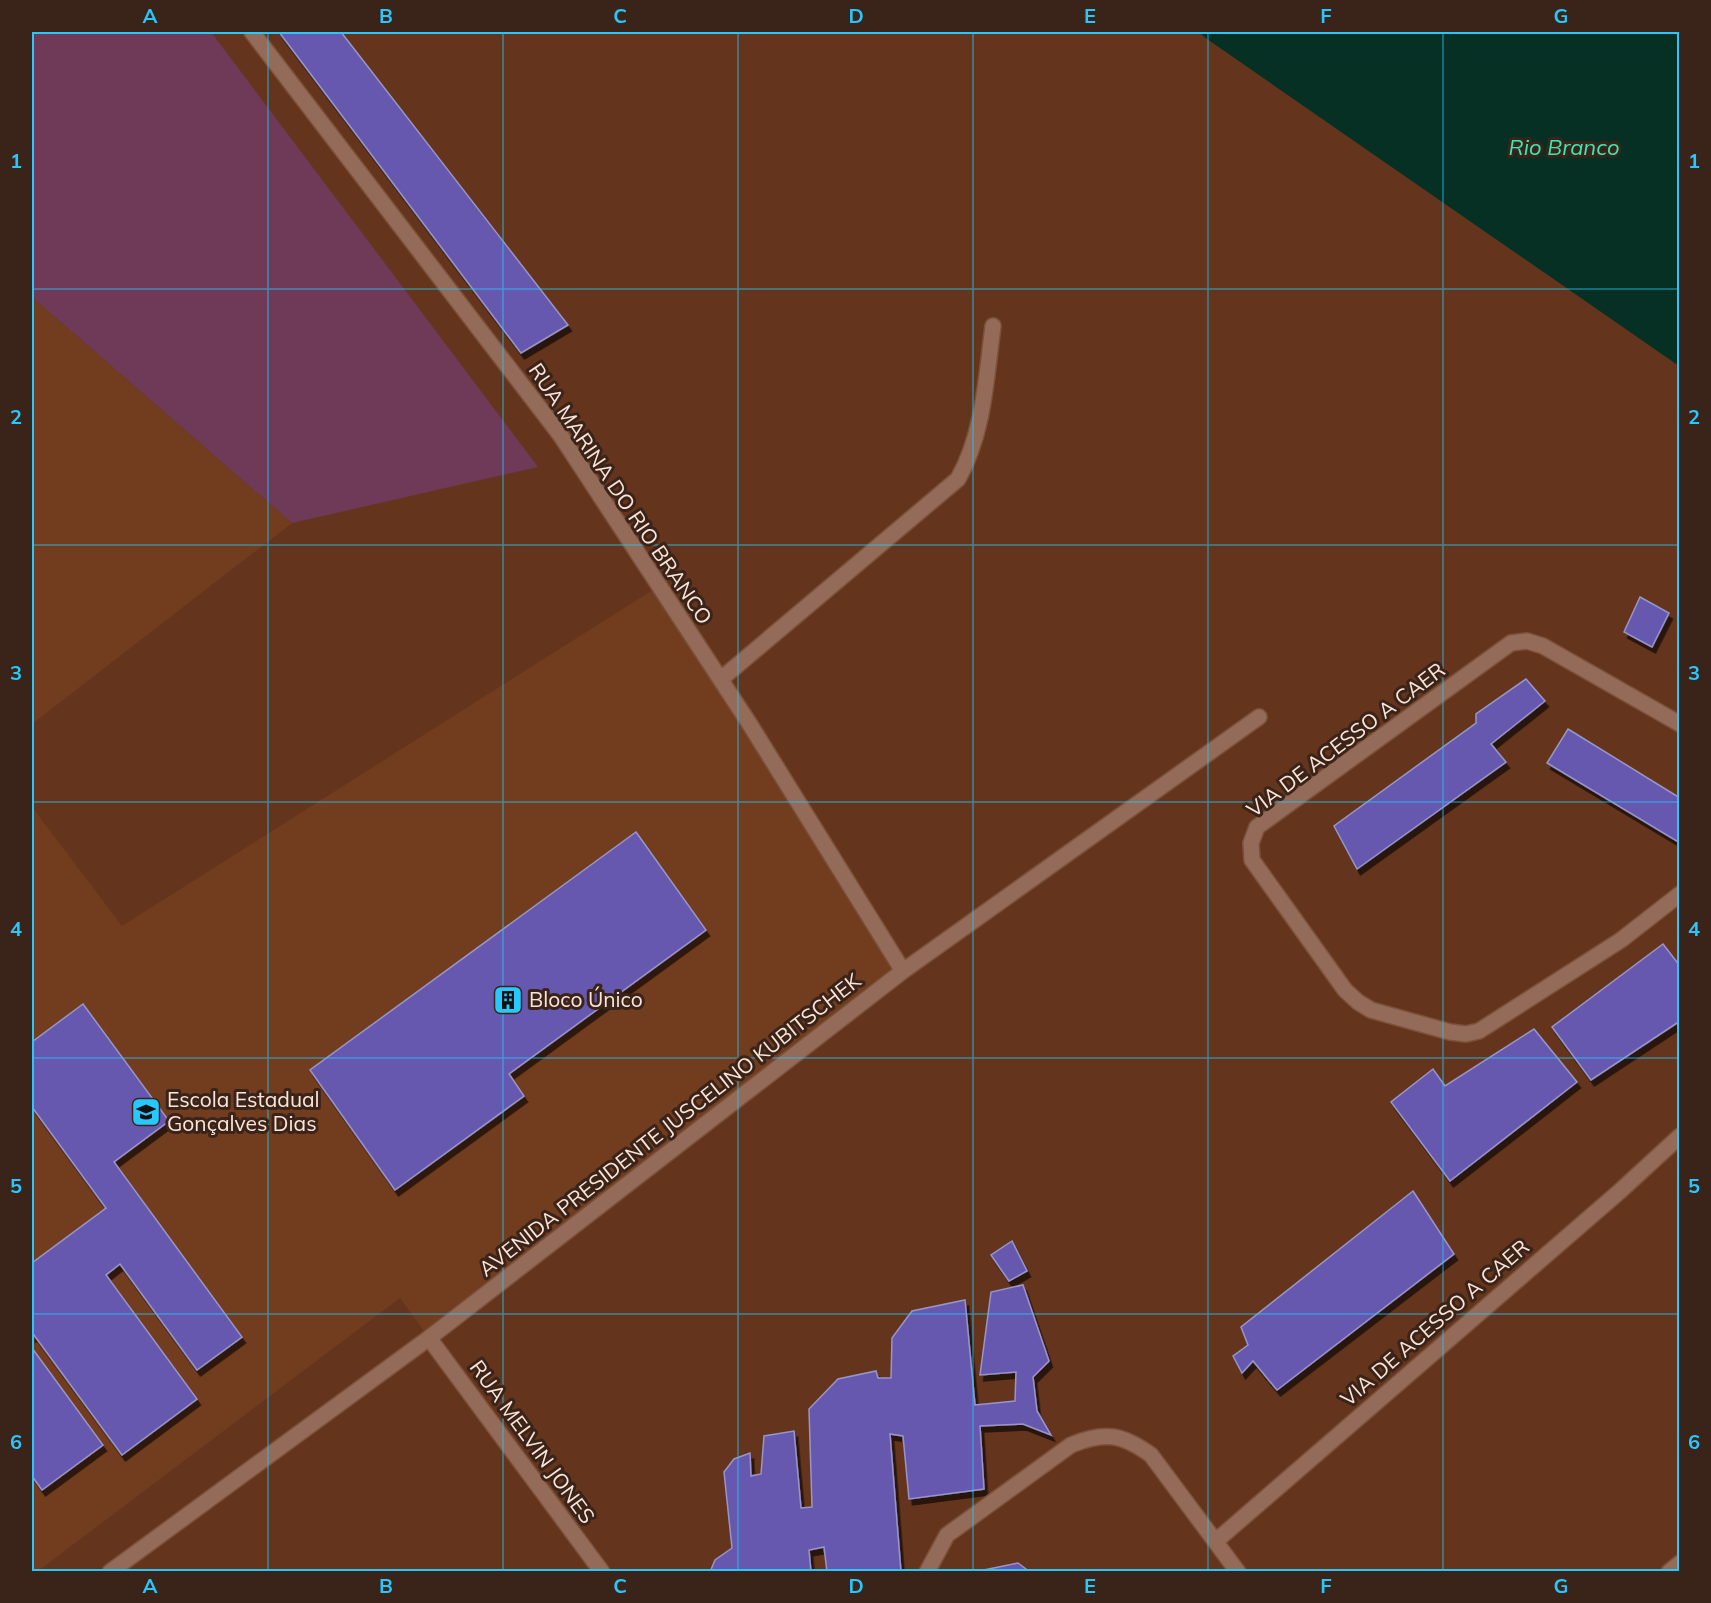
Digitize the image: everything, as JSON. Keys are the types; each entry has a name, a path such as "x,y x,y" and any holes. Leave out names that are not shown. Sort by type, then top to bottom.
{"street":[{"name":"RUA MARINA DO RIO BRANCO","path":"252,32 561,436 721,679 903,970"},
{"path":"721,679 958,479 969,460 978,433 993,326"},
{"name":"VIA DE ACESSO A CAER","path":"1680,724 1543,646 1527,641 1511,643 1257,826 1251,843 1252,860 1345,990 1358,1002 1371,1010 1450,1032 1466,1034 1479,1031 1621,940 1680,894"},
{"name":"AVENIDA PRESIDENTE JUSCELINO KUBITSCHEK","path":"110,1572 429,1338 903,970 1259,717"},
{"name":"VIA DE ACESSO A CAER","path":"1216,1541 1610,1200 1680,1136"},
{"name":"RUA MELVIN JONES","path":"429,1338 602,1572"},
{"path":"927,1572 947,1534 1071,1445 1091,1437 1113,1436 1133,1442 1151,1455 1238,1572"},
{"path":"1669,1572 1680,1563"}],"shaded area":[{"path":"32,32 211,32 538,467 292,523 32,297"},
{"path":"32,297 292,523 32,724"},
{"path":"659,586 903,971 429,1338 400,1298 38,1571 32,1571 32,807 122,926"}],"water":[{"name":"Rio Branco","path":"1199,32 1679,32 1679,366 1207,39"}],"building":[{"path":"279,32 341,32 568,325 521,353"},
{"path":"1640,597 1669,613 1652,647 1624,632"},
{"path":"1526,679 1545,701 1491,744 1506,762 1357,869 1334,826 1476,723 1476,714"},
{"path":"1568,729 1680,798 1680,843 1547,763"},
{"name":"Bloco Único","path":"636,832 706,930 509,1074 524,1096 395,1190 310,1070"},
{"path":"1663,944 1680,966 1680,1021 1591,1080 1552,1027"},
{"path":"83,1004 169,1121 114,1162 242,1337 197,1370 120,1264 106,1275 197,1399 122,1455 34,1335 32,1336 32,1263 106,1208 32,1107 32,1042"},
{"path":"1534,1029 1577,1082 1450,1181 1391,1102 1433,1069 1445,1086"},
{"path":"1413,1191 1454,1254 1277,1390 1253,1361 1242,1373 1233,1356 1248,1345 1241,1327"},
{"path":"1012,1241 1027,1271 1009,1281 991,1255"},
{"path":"1023,1285 1049,1361 1033,1377 1037,1411 1051,1435 1023,1424 980,1426 984,1489 909,1499 903,1436 890,1434 901,1572 827,1572 824,1547 809,1550 811,1572 710,1572 715,1560 732,1548 724,1472 734,1459 750,1453 751,1476 761,1474 764,1436 794,1431 801,1508 812,1507 809,1409 838,1379 876,1371 878,1378 891,1378 892,1338 912,1311 965,1300 975,1405 1015,1401 1016,1372 980,1375 991,1292"},
{"path":"32,1348 103,1445 42,1490 32,1476"},
{"path":"1018,1563 1030,1572 982,1572 984,1570"}],"place":[{"name":"Bloco Único","path":"508,1000"},
{"name":"Escola Estadual Gonçalves Dias","path":"146,1112"}]}
